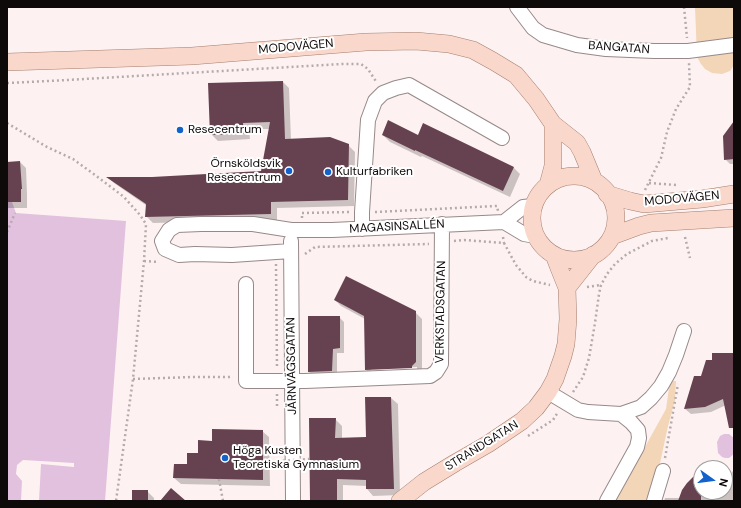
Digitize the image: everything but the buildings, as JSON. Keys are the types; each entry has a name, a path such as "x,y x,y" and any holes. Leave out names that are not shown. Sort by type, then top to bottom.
{"main road":[{"name":"MODOVÄGEN","path":"7,62 192,56 366,42 416,41 449,44 473,50 494,60 516,76 536,99 554,124 577,143 594,181"},
{"path":"548,184 553,166 554,124"},
{"path":"570,176 582,177 594,181 601,187 613,203 615,225 612,236 607,244 600,250 593,255 580,260 566,260 554,255 543,247 535,236 532,226 534,206 539,194 548,184 570,176"},
{"name":"MODOVÄGEN","path":"607,194 644,204 702,199 734,194"},
{"name":"MODOVÄGEN","path":"612,236 651,223 734,218"},
{"name":"STRANDGATAN","path":"400,501 424,482 488,444 522,421 536,408 548,392 555,380 560,366 566,344 568,319 566,288 554,255"},
{"path":"566,288 593,255"}],"street":[{"name":"BANGATAN","path":"518,7 533,28 543,35 577,45 612,49 654,51 688,51 734,45"},
{"path":"362,228 368,120 375,101 383,93 409,85 502,138"},
{"path":"534,206 523,207 504,222 524,234 535,236"},
{"name":"MAGASINSALLÉN","path":"291,250 232,255 178,255 165,249 162,241 169,230 177,225 253,224 290,230 332,230 504,222"},
{"name":"VERKSTADSGATAN","path":"246,377 246,381 292,381 430,376 436,372 441,364 442,224"},
{"name":"JÄRNVÄGSGATAN","path":"290,230 293,501"},
{"path":"246,284 246,377"},
{"path":"548,392 578,410 588,412 621,414 641,407 661,386 672,366 684,331"},
{"path":"606,501 637,447 639,438 638,430 621,414"},
{"path":"654,501 663,471"}],"path":[{"path":"649,183 661,158 667,132 676,109 690,87 684,7"},
{"path":"7,83 362,64 368,68 383,93"},
{"path":"7,123 47,147 73,159 95,174 124,197 146,224 133,379 116,501"},
{"path":"7,232 16,213"},
{"path":"685,237 690,258"},
{"path":"532,434 553,420 583,377 593,340 601,285 607,274 615,264 627,254 652,241"},
{"path":"133,379 246,377"},
{"path":"663,471 679,378"},
{"path":"263,462 309,459"},
{"path":"219,479 224,501"}],"shaded area":[{"path":"695,7 734,7 734,65 730,71 722,74 712,73 705,69 697,57"},
{"path":"7,201 12,202 16,213 126,221 105,501 7,501"},
{"path":"670,381 676,381 675,400 656,482 647,501 615,501 666,409"},
{"path":"729,434 734,438 734,454 729,458 722,457 718,453 717,442 720,436"}],"pier":[{"path":"23,460 74,463 74,467 41,464 39,501 21,501 22,481 16,474 17,465"}],"place":[{"name":"Resecentrum","path":"180,130"},
{"name":"Örnsköldsvik Resecentrum","path":"289,171"},
{"name":"Kulturfabriken","path":"328,172"},
{"name":"Höga Kusten Teoretiska Gymnasium","path":"225,458"}]}
